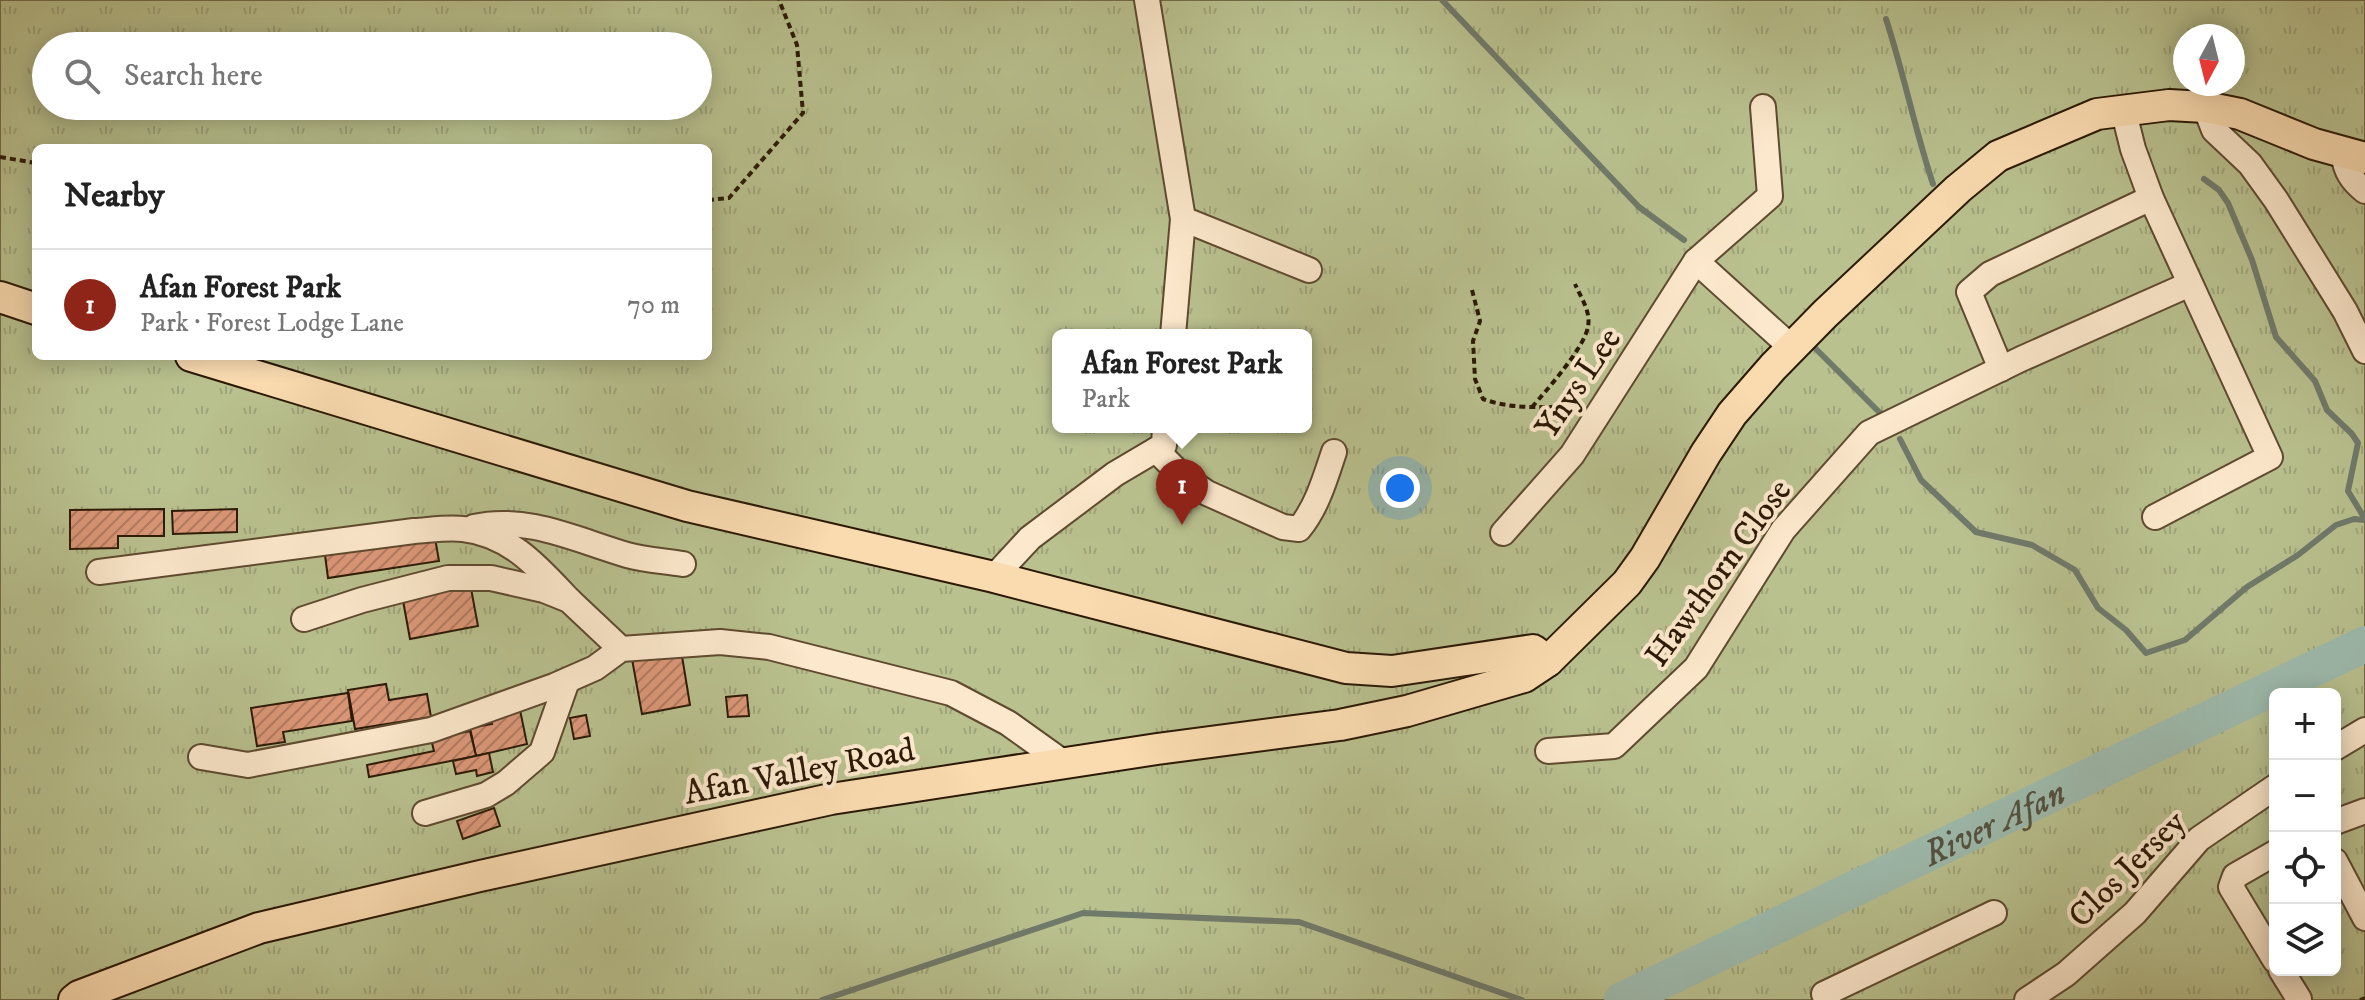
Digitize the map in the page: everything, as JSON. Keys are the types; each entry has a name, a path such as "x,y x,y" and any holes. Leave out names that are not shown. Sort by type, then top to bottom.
{"main road":[{"name":"Afan Valley Road","path":"74,1000 259,928 480,876 831,799 1340,725 1407,711 1524,677 1548,661 1627,583 1732,414 1792,348 1958,189 1998,156 2097,114 2169,105 2205,107 2240,114 2314,144 2354,156"},
{"path":"0,297 32,308"},
{"path":"204,360 687,506 994,577 1346,668 1392,671 1533,650 1548,661"}],"street":[{"path":"1147,0 1183,219 1174,329"},
{"name":"Ynys Lee","path":"1503,533 1572,455 1696,261 1770,196 1763,107"},
{"path":"2205,107 2214,130 2250,164 2276,200 2345,311 2365,351"},
{"path":"2123,109 2133,149 2151,198 2270,457 2155,517"},
{"path":"2354,156 2346,171 2355,184 2365,191"},
{"path":"2001,369 1969,292 1990,274 2151,198"},
{"path":"1183,219 1309,270"},
{"path":"1696,261 1792,348"},
{"name":"Hawthorn Close","path":"1548,751 1614,746 1696,668 1783,530 1869,433 2001,369 2190,284"},
{"path":"994,577 1030,538 1115,474 1164,445 1165,433"},
{"path":"1156,450 1181,475 1207,493 1283,527 1299,529 1320,493 1334,452"},
{"path":"99,572 414,531 463,529 495,522 540,527 631,556 683,564"},
{"path":"463,529 504,540 533,562 621,649"},
{"path":"304,619 448,578 491,578 544,590 569,600"},
{"path":"201,757 248,765 431,730 567,681 595,668 621,649 720,642 769,647 951,693 1008,723 1064,763"},
{"path":"425,813 486,795 506,783 542,752 567,681"},
{"path":"2341,744 2365,730"},
{"name":"Clos Jersey","path":"2027,1000 2066,974 2135,913 2199,839 2269,791"},
{"path":"2341,820 2365,811"},
{"path":"2269,856 2235,876 2231,887 2269,950"},
{"path":"2341,872 2365,918"},
{"path":"1828,1000 1824,994 1994,913"},
{"path":"2285,976 2299,999"}],"path":[{"path":"712,200 729,198 803,113 797,45 779,0"},
{"path":"0,157 32,162"},
{"path":"1532,407 1580,343 1588,327 1587,307 1575,284"},
{"path":"1472,290 1480,321 1473,341 1475,379 1483,399 1498,405 1532,407 1603,405"}],"green space":[{"path":"0,0 2365,0 2365,1000 0,1000"}],"building":[{"path":"164,509 164,536 118,536 118,548 70,549 70,510"},
{"path":"237,509 237,532 173,534 172,511"},
{"path":"435,538 439,561 328,578 325,555"},
{"path":"470,583 478,626 410,639 402,595"},
{"path":"681,650 690,705 642,714 632,659"},
{"path":"386,684 389,700 427,694 431,717 355,729 348,690"},
{"path":"348,693 352,721 283,732 285,742 257,746 251,708"},
{"path":"747,695 749,716 728,717 726,697"},
{"path":"520,710 527,744 476,756 470,728 492,724 490,717"},
{"path":"586,715 590,736 574,739 570,718"},
{"path":"470,731 476,756 369,777 367,765 434,751 431,739"},
{"path":"489,753 493,772 477,776 476,770 456,774 453,761"},
{"path":"494,808 500,826 463,839 457,821"}],"waterway":[{"path":"1442,0 1639,207 1684,240"},
{"path":"1886,19 1933,184"},
{"path":"2204,179 2219,190 2228,203 2252,260 2276,337 2315,381 2327,410 2358,443 2348,491 2365,519"},
{"path":"1816,349 1882,415"},
{"path":"1900,439 1921,480 1976,532 2032,545 2075,570 2098,608 2126,630 2146,653 2185,640 2247,587 2298,555 2336,525 2354,519 2365,520"},
{"name":"River Afan","path":"1622,1000 2365,644"},
{"path":"822,1000 1083,913 1299,922 1522,1000"}],"place":[{"name":"Afan Forest Park","path":"1182,525"}]}
